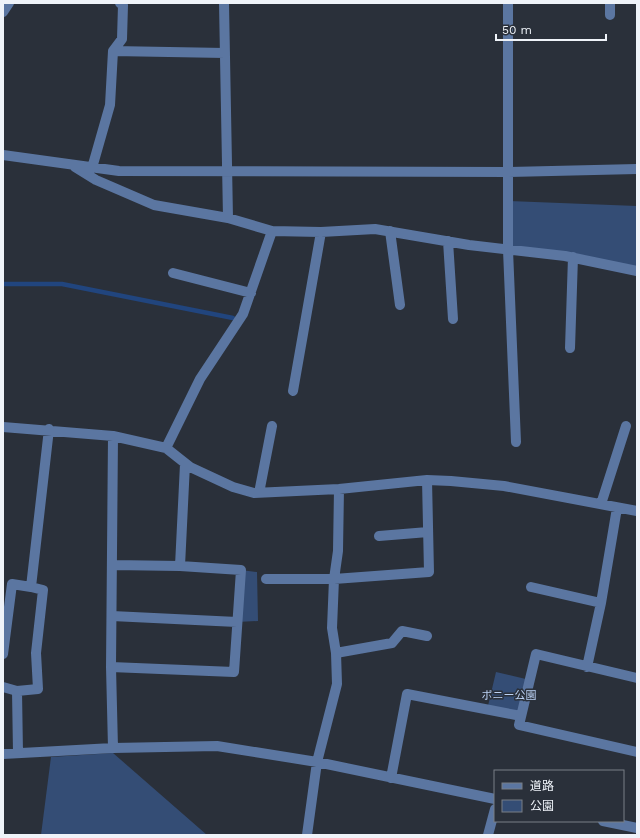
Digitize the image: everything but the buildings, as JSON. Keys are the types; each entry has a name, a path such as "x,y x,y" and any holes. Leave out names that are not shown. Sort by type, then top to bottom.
{"street":[{"path":"3,12 9,3"},
{"path":"224,3 228,218"},
{"path":"508,3 508,250 516,442"},
{"path":"610,3 610,15"},
{"path":"92,168 110,105 113,50 122,38 122,4"},
{"path":"113,50 225,53"},
{"path":"3,156 119,171 509,172 637,170"},
{"path":"73,165 96,180 154,205 228,218 272,231 321,232 375,229 508,250 573,257 637,271"},
{"path":"166,448 200,379 242,314 272,231"},
{"path":"390,231 400,305"},
{"path":"293,391 321,232"},
{"path":"448,241 453,319"},
{"path":"570,348 573,257"},
{"path":"173,273 250,293"},
{"path":"259,493 272,426"},
{"path":"601,504 626,426"},
{"path":"3,427 49,429 113,436 166,448 185,464 233,487 259,493 340,489 427,480 504,486 637,511"},
{"path":"31,587 49,429"},
{"path":"113,436 111,667 113,748"},
{"path":"180,566 185,464"},
{"path":"266,579 334,579 428,572 427,480"},
{"path":"307,835 317,762 337,684 336,653 332,628 334,579 338,551 340,489"},
{"path":"587,667 601,603 617,508"},
{"path":"379,536 428,532"},
{"path":"111,667 234,672 240,570 180,566 113,565"},
{"path":"3,654 12,584 43,590 36,653 38,689 17,691 3,687"},
{"path":"532,587 601,603"},
{"path":"112,616 237,622"},
{"path":"336,653 392,643 402,631 427,636"},
{"path":"637,678 536,654 519,725 637,752"},
{"path":"17,691 18,753"},
{"path":"390,778 407,694 521,716"},
{"path":"3,754 113,748 217,746 317,762 494,799"},
{"path":"488,835 494,813"},
{"path":"608,822 637,828"}],"green space":[{"path":"509,201 637,206 637,272 508,250"},
{"path":"241,570 257,572 258,621 237,622"},
{"name":"ポニー公園","path":"496,672 530,680 522,717 487,710"},
{"path":"113,753 207,835 41,835 51,757"}],"waterway":[{"path":"3,284 62,284 233,318"}]}
